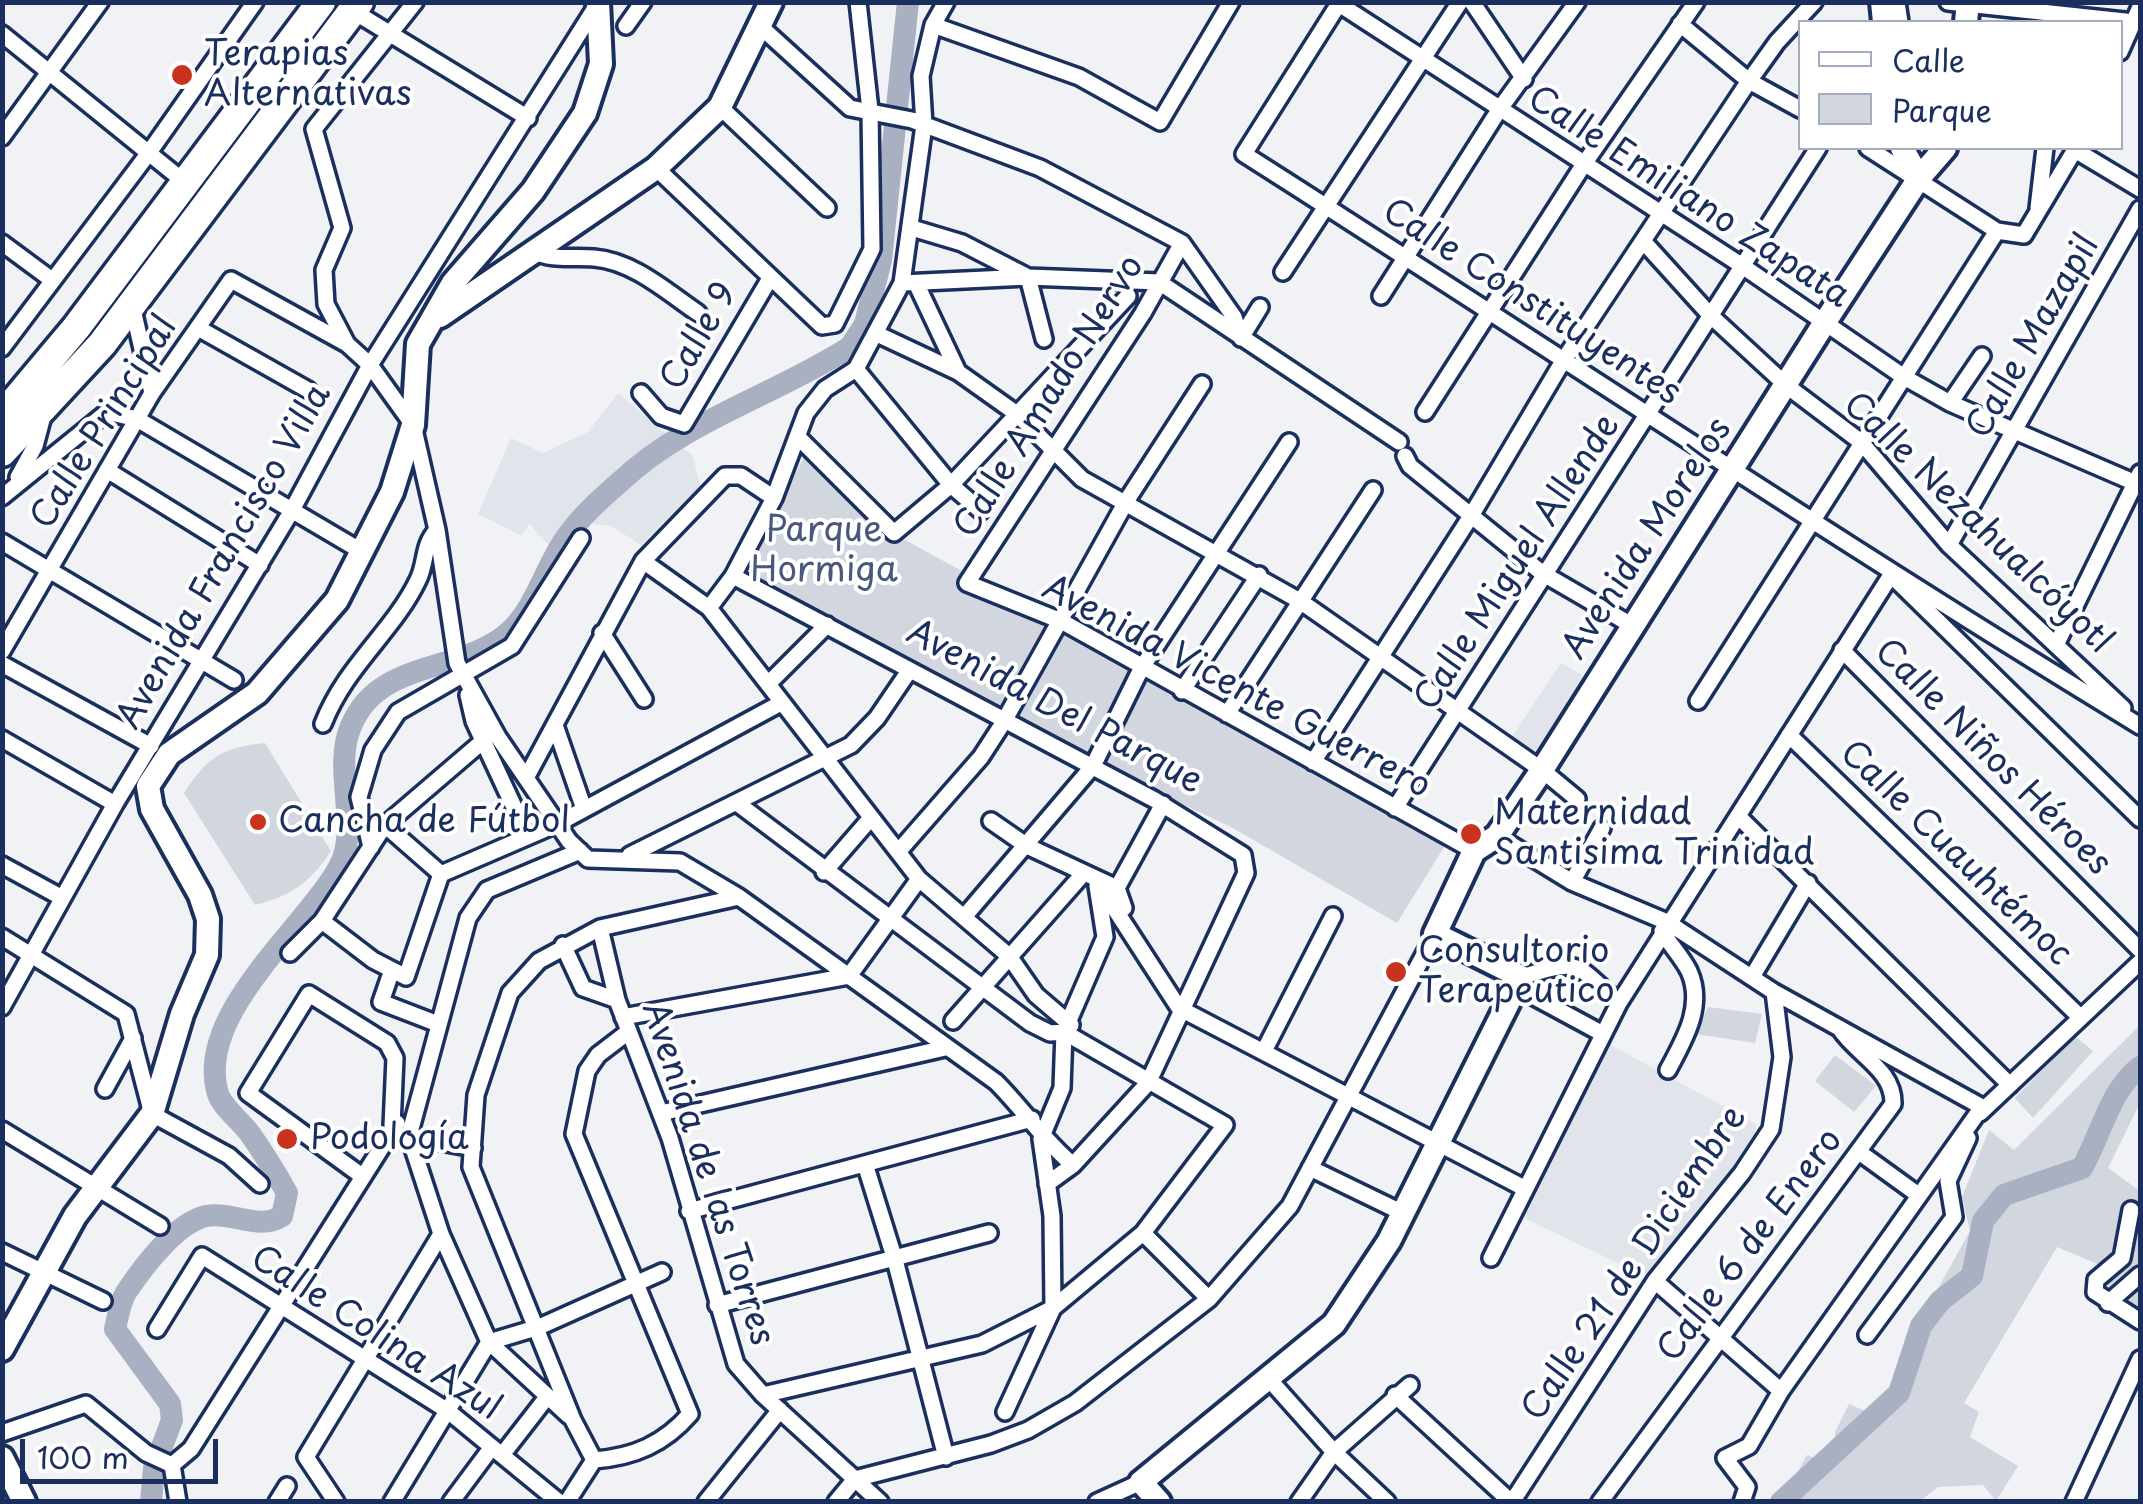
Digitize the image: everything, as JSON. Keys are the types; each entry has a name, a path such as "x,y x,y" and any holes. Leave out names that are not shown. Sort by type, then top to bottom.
{"highway":[{"path":"2,416 187,184 321,2"},
{"path":"2,452 45,410 132,305 356,7"}],"main road":[{"path":"430,324 656,168 720,106 761,28 770,2"},
{"path":"2,1349 95,1187 152,1114 182,1014 207,955 208,919 187,868 139,782 170,754 256,693 337,600 392,492 413,426 418,344 453,284 533,191 585,113 600,64 598,3"},
{"path":"1904,150 1920,178"},
{"name":"Avenida Morelos","path":"1474,851 1496,836 1542,770 1825,322 1920,178 1943,150"},
{"path":"1159,1502 1141,1482 1334,1324 1403,1213 1518,982 1435,934 1474,851"},
{"path":"2,1458 24,1502"}],"street":[{"path":"2,136 100,2"},
{"path":"414,2 392,36 314,129 342,228 324,270 326,304 347,344 370,365 413,426 437,530 450,638 467,701 514,806"},
{"path":"626,26 643,2"},
{"path":"709,608 733,576 774,498 806,413 825,389 856,369 909,283 921,76 934,25 946,2"},
{"path":"934,25 1078,77 1160,122 1232,2"},
{"path":"1284,272 1460,2"},
{"path":"1472,2 1524,79"},
{"path":"1381,296 1499,110 1577,2"},
{"path":"1425,412 1584,164 1696,2"},
{"path":"1312,762 1470,516 1563,361 1749,80 1814,2"},
{"name":"Avenida Francisco Villa","path":"2,1007 34,956 115,804 139,782 151,746 291,512 370,365 598,3"},
{"path":"656,168 768,280 822,326 834,324 872,249 876,112 860,3"},
{"name":"Calle Emiliano Zapata","path":"1338,3 1741,265 1904,377 2014,432 2139,480"},
{"name":"Calle Constituyentes","path":"1338,3 1244,154 1407,255 1891,575 2140,725"},
{"path":"2,348 148,154 249,6"},
{"path":"356,7 392,36 528,118"},
{"path":"1962,8 2138,14 2123,46"},
{"path":"1680,24 1749,80 1798,108"},
{"path":"761,28 850,108 918,122 1040,168 1182,244 1234,317 1241,338"},
{"path":"2,34 187,184"},
{"path":"720,106 826,208"},
{"name":"Calle Miguel Allende","path":"1395,808 1817,150"},
{"path":"1871,150 1996,231 2024,234 2075,150"},
{"path":"2038,216 2045,150"},
{"path":"2078,150 2140,188"},
{"name":"Calle Mazapil","path":"1949,545 2140,210"},
{"path":"912,228 962,243 1028,277 1044,340"},
{"path":"1698,701 1996,231"},
{"name":"Calle Nezahualcóyotl","path":"1643,241 1710,315 1788,386 1860,442 1949,545 2140,725"},
{"path":"2,243 52,280"},
{"name":"Calle Amado Nervo","path":"967,583 1056,450 1182,244"},
{"path":"532,252 554,260 595,258 629,266 698,314"},
{"path":"909,283 1028,277 1159,282 1325,390 1402,449 1410,466 1542,574 1633,626"},
{"name":"Calle Principal","path":"2,650 152,393 230,280 347,344"},
{"name":"Calle 9","path":"642,393 662,416 684,424 768,280"},
{"path":"909,283 958,372"},
{"name":"Calle Amado Nervo","path":"798,437 894,533 951,486 1128,296"},
{"path":"132,305 152,393"},
{"path":"1241,338 1260,307"},
{"path":"398,322 430,324"},
{"path":"198,328 308,390"},
{"path":"877,334 958,372 1017,414 1082,479 1127,500 1300,600 1460,710 1577,799"},
{"path":"1950,403 1982,356"},
{"path":"856,369 951,486 981,511"},
{"path":"1325,390 1336,374"},
{"path":"898,852 981,757 1127,500 1202,384"},
{"path":"7,494 35,446 45,410"},
{"path":"7,494 107,412 137,419 361,551"},
{"path":"964,917 1093,766 1141,669 1289,442"},
{"path":"107,470 260,565"},
{"path":"526,778 642,561 725,476 741,476 774,498"},
{"path":"2057,643 2139,480"},
{"path":"1227,714 1373,490"},
{"path":"323,724 336,689 419,579 426,542 437,530"},
{"path":"371,847 359,798 373,750 398,712 512,646 581,538"},
{"path":"2,542 234,680"},
{"path":"642,561 709,608 919,879 1009,956 1036,995 1068,1029 1148,1083 1225,1125 1143,1233 1054,1308 982,1344 763,1395"},
{"path":"1182,691 1259,575"},
{"path":"1491,1258 1603,1034 1664,926 1891,575 2140,819"},
{"name":"Avenida Del Parque","path":"733,576 1003,723 1093,766 1235,847 1243,855 1246,873 1179,1008"},
{"name":"Avenida Vicente Guerrero","path":"967,583 1061,621 1141,669 1474,851"},
{"path":"768,684 827,625"},
{"path":"602,633 644,699"},
{"name":"Calle Niños Héroes","path":"1842,650 2140,950"},
{"path":"2,664 151,746"},
{"path":"626,857 851,745 877,718 908,671"},
{"path":"462,674 557,824 588,858 680,862 739,897 996,1082 1032,1119 1040,1138 1047,1184 1054,1308 1005,1412"},
{"path":"438,1024 382,1002 399,974 441,874 557,824 781,703"},
{"path":"556,728 584,809"},
{"name":"Calle Cuauhtémoc","path":"1788,735 2079,1016"},
{"path":"2,739 115,804"},
{"path":"290,953 322,921 385,825 484,741"},
{"path":"737,803 1030,1024 1050,1033 1068,1029"},
{"path":"1116,888 1162,804"},
{"path":"1738,816 2010,1085"},
{"path":"824,872 870,819"},
{"path":"991,821 1027,846 1116,888 1124,908 1090,877"},
{"path":"385,825 441,874"},
{"path":"1572,882 1602,828"},
{"path":"1496,836 1572,882 1664,926 1982,1107"},
{"path":"573,1420 489,1342 441,1234 409,1136 468,918 487,890 580,851"},
{"path":"2,865 57,895"},
{"path":"953,1021 1009,956 1090,877"},
{"path":"1090,877 1179,1008 1524,1188"},
{"path":"1040,1138 1062,1088 1068,1029 1106,937 1090,877"},
{"path":"563,1502 594,1460 660,1443 690,1414 574,1134 587,1071 626,1024 849,976 919,879"},
{"path":"1752,977 1808,883"},
{"path":"594,1460 573,1420 540,1328 472,1166 476,1095 510,993 539,961 600,928 739,897"},
{"path":"1264,1051 1333,916"},
{"path":"322,921 399,974"},
{"path":"1664,926 1690,973 1695,997 1688,1028 1668,1070"},
{"name":"Avenida de las Torres","path":"600,928 618,1000 661,1112 736,1364 763,1395 880,1502"},
{"path":"837,1501 855,1480 946,1457 1028,1430 1075,1403 1209,1299 1290,1206 1435,934"},
{"path":"2,937 126,1014 152,1114 229,1156 260,1184"},
{"path":"563,945 583,988 618,1000"},
{"path":"1742,1502 1746,1486 1725,1458 1749,1446 1781,1391 1917,1194 1982,1107 2140,962"},
{"path":"1518,982 1568,964 1580,968 1620,1003"},
{"path":"1518,982 1603,1034"},
{"name":"Calle 21 de Diciembre","path":"1512,1502 1655,1281 1742,1173 1771,1129 1782,1057 1774,992"},
{"path":"168,1464 191,1449 283,1307 362,1176 392,1126 396,1058 388,1042 309,994 248,1094 362,1176"},
{"path":"1047,1184 1073,1165 1148,1083 1179,1008"},
{"name":"Calle 6 de Enero","path":"1600,1502 1893,1104 1893,1092 1884,1074 1840,1029"},
{"path":"105,1089 134,1038"},
{"path":"661,1112 945,1048"},
{"path":"1867,1335 1954,1216 1948,1181 1982,1107"},
{"path":"392,1126 414,1114"},
{"path":"689,1212 1032,1119"},
{"path":"2,1130 160,1226"},
{"path":"409,1136 472,1148"},
{"path":"1040,1138 1073,1165"},
{"path":"1858,1152 1917,1194"},
{"path":"866,1167 896,1260 946,1457"},
{"path":"1310,1168 1403,1213"},
{"path":"2131,1210 2122,1258 2096,1280 2095,1292 2140,1321"},
{"path":"717,1306 989,1233"},
{"path":"1143,1233 1209,1299"},
{"path":"336,1502 307,1460 441,1234"},
{"path":"2,1252 103,1301"},
{"name":"Calle Colina Azul","path":"156,1329 202,1256 448,1411 563,1502"},
{"path":"392,1502 489,1342 540,1328 662,1272"},
{"path":"2108,1303 2140,1276"},
{"path":"1655,1281 1718,1340 1781,1391"},
{"path":"2074,1502 2140,1360"},
{"path":"1268,1378 1334,1452 1387,1502"},
{"path":"1299,1502 1334,1452 1402,1390 1512,1502"},
{"path":"451,1502 547,1397"},
{"path":"2,1434 86,1404 146,1453 168,1464 178,1502"},
{"path":"706,1502 780,1410"},
{"path":"1097,1502 1141,1482"},
{"path":"277,1502 287,1486"}],"shaded area":[{"path":"618,393 693,456 700,486 641,545 611,526 580,522 553,550 529,524 522,536 478,514 511,438 543,453 588,432"},
{"path":"1561,663 1589,679 1540,756 1512,737"},
{"path":"1609,1044 1756,1124 1755,1137 1651,1279 1524,1218"}],"green space":[{"name":"Parque Hormiga","path":"806,453 887,530 1449,839 1397,923 1231,827 1091,761 743,574"},
{"name":"Cancha de Fútbol","path":"265,743 331,851 299,886 255,905 184,793 217,756"},
{"path":"1708,1007 1762,1014 1755,1043 1695,1034"},
{"path":"2140,1025 2140,1103 2108,1168 2140,1191 2140,1313 2109,1288 2100,1265 2057,1247 1964,1403 1979,1412 1970,1437 2018,1466 1996,1501 1983,1485 1938,1487 1920,1501 1781,1502 1807,1455 1820,1460 1835,1449 1835,1432 1849,1404 1879,1417 1896,1390 1918,1324 1970,1231 1962,1197 1989,1130 2014,1150"},
{"path":"2075,1036 2093,1051 2033,1118 2015,1098"},
{"path":"1835,1055 1876,1086 1854,1112 1815,1081"}],"waterway":[{"path":"151,1502 154,1468 172,1420 170,1404 115,1329 120,1309 127,1291 151,1259 172,1236 195,1220 216,1215 264,1222 282,1216 287,1193 251,1135 220,1099 215,1064 222,1034 237,1004 339,867 347,835 344,761 351,726 364,704 401,677 468,655 509,632 527,611 574,528 646,460 673,441 850,347 865,324 881,260 908,2"},
{"path":"1781,1502 1899,1393 1921,1326 1940,1301 1972,1276 1983,1221 2004,1195 2082,1168 2113,1100 2140,1067"}],"place":[{"name":"Terapias Alternativas","path":"182,75"},
{"name":"Cancha de Fútbol","path":"258,822"},
{"name":"Maternidad Santisima Trinidad","path":"1471,834"},
{"name":"Consultorio Terapeutico","path":"1396,972"},
{"name":"Podología","path":"287,1139"}]}
